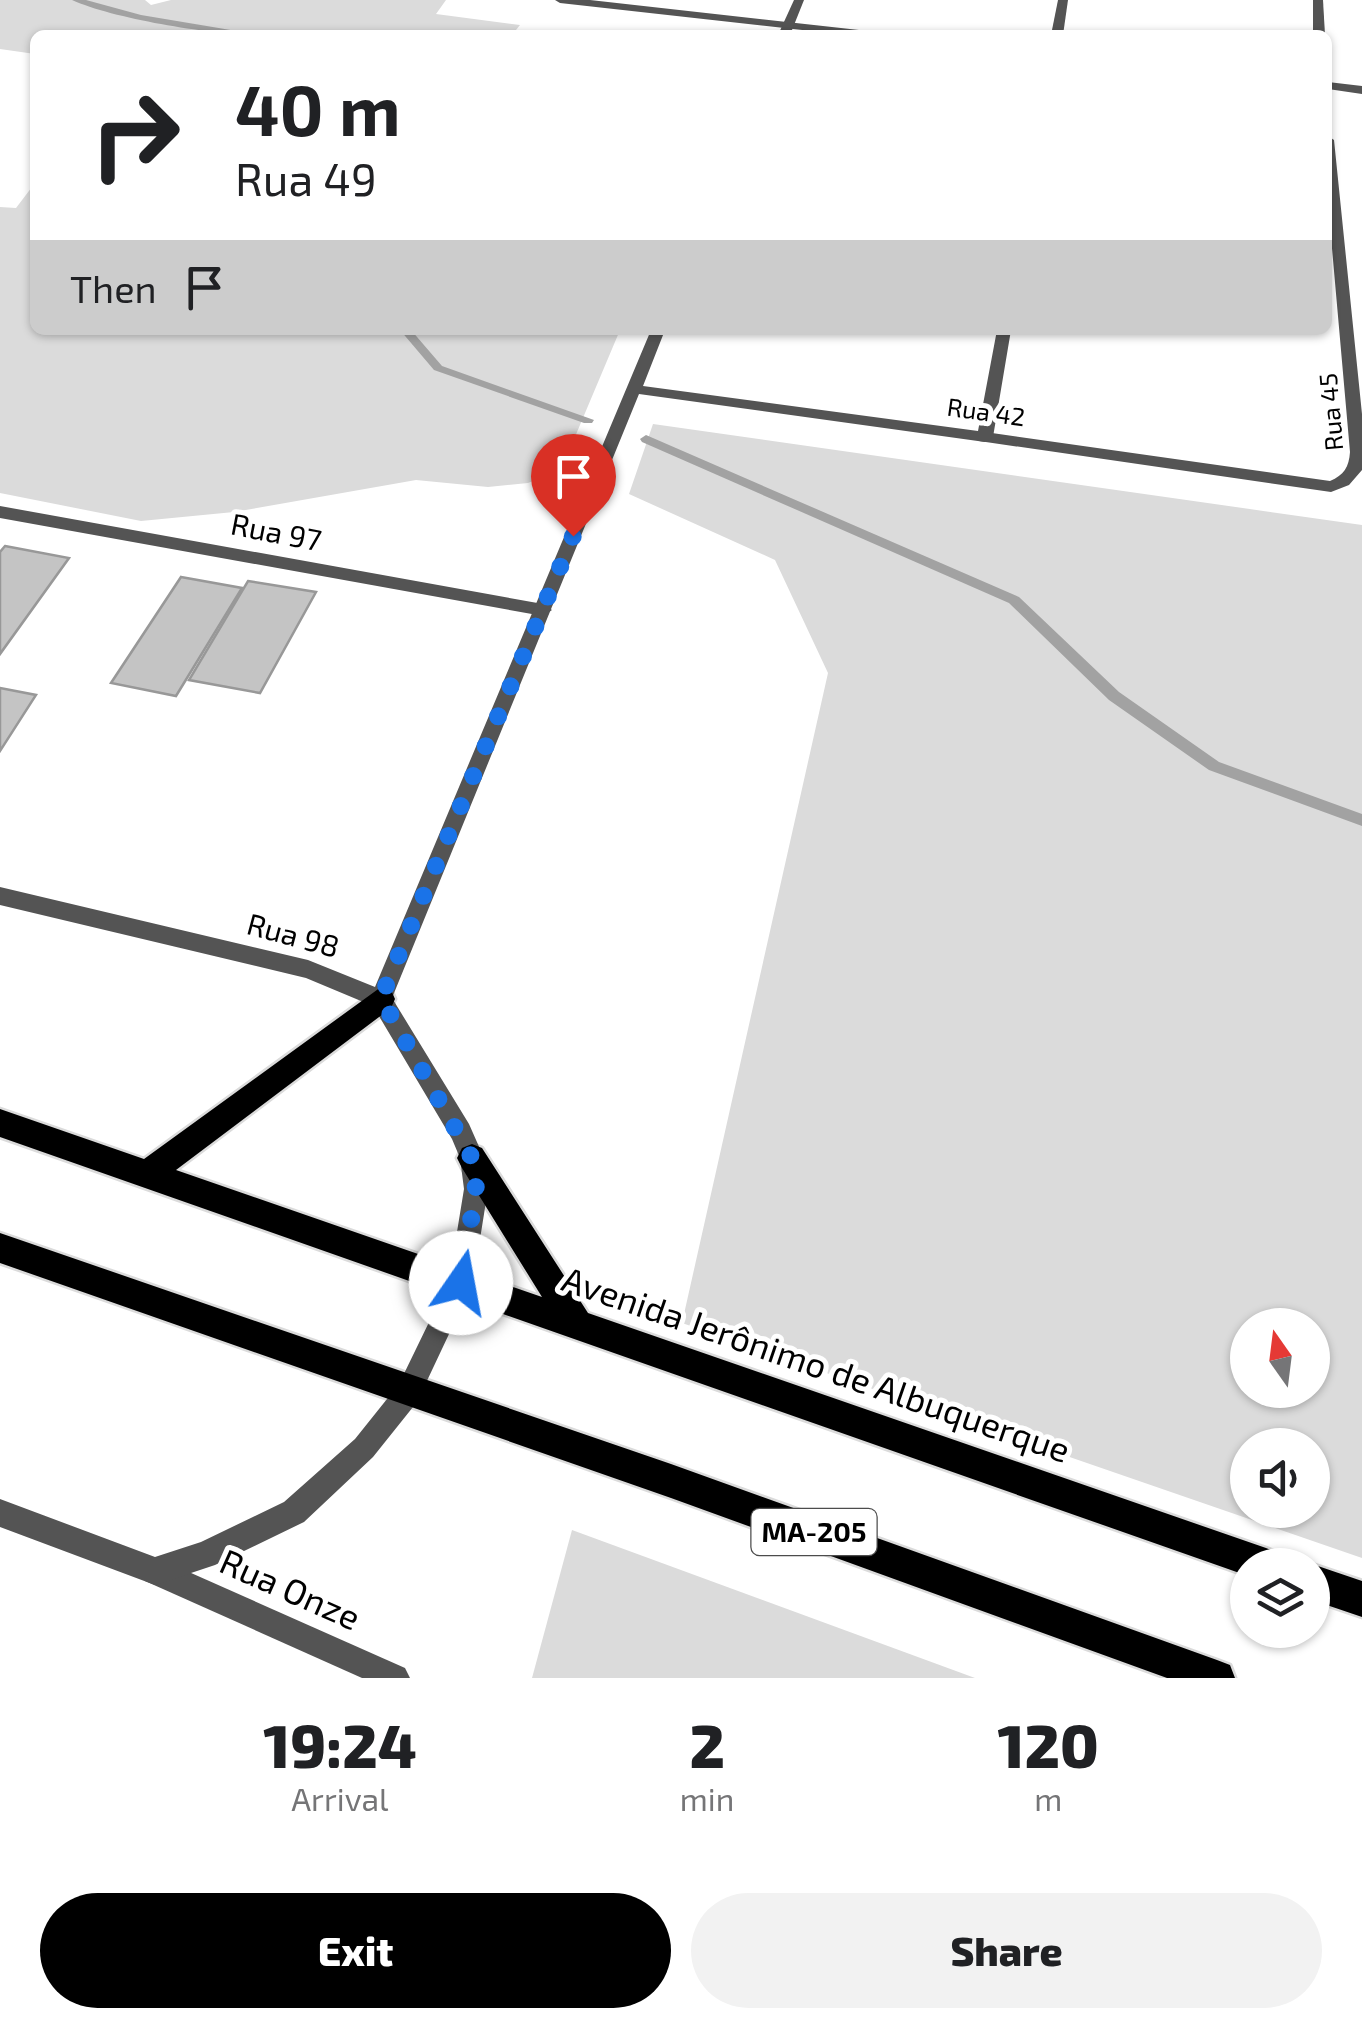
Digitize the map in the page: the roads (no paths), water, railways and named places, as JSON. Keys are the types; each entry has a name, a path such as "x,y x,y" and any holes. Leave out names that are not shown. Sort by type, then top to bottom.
{"main road":[{"path":"149,1173 381,998"},
{"name":"Avenida Jerônimo de Albuquerque","path":"0,1123 1230,1552"},
{"path":"472,1158 576,1323"},
{"name":"MA-205","path":"0,1248 408,1393 671,1481 1217,1678"},
{"path":"1330,1588 1362,1599"}],"street":[{"path":"562,1 786,30 799,0"},
{"path":"1058,30 1063,0"},
{"path":"1318,0 1320,30"},
{"path":"1332,86 1362,90"},
{"name":"Rua 45","path":"1332,182 1358,452 1357,468 1346,482 1332,487"},
{"path":"461,1283 474,1208 472,1158 381,998 656,335"},
{"path":"985,437 1003,335"},
{"name":"Rua 42","path":"633,388 1332,487"},
{"name":"Rua 97","path":"0,512 542,610"},
{"name":"Rua 98","path":"0,896 308,969 381,998"},
{"name":"Rua Onze","path":"155,1571 205,1555 294,1512 364,1448 408,1393 461,1283"},
{"name":"Rua Onze","path":"0,1513 155,1571 396,1678"}],"waterway":[{"path":"76,0 141,17 224,30"},
{"path":"409,335 438,368 588,420"},
{"path":"646,439 1014,600 1114,696 1214,766 1362,820"}]}
